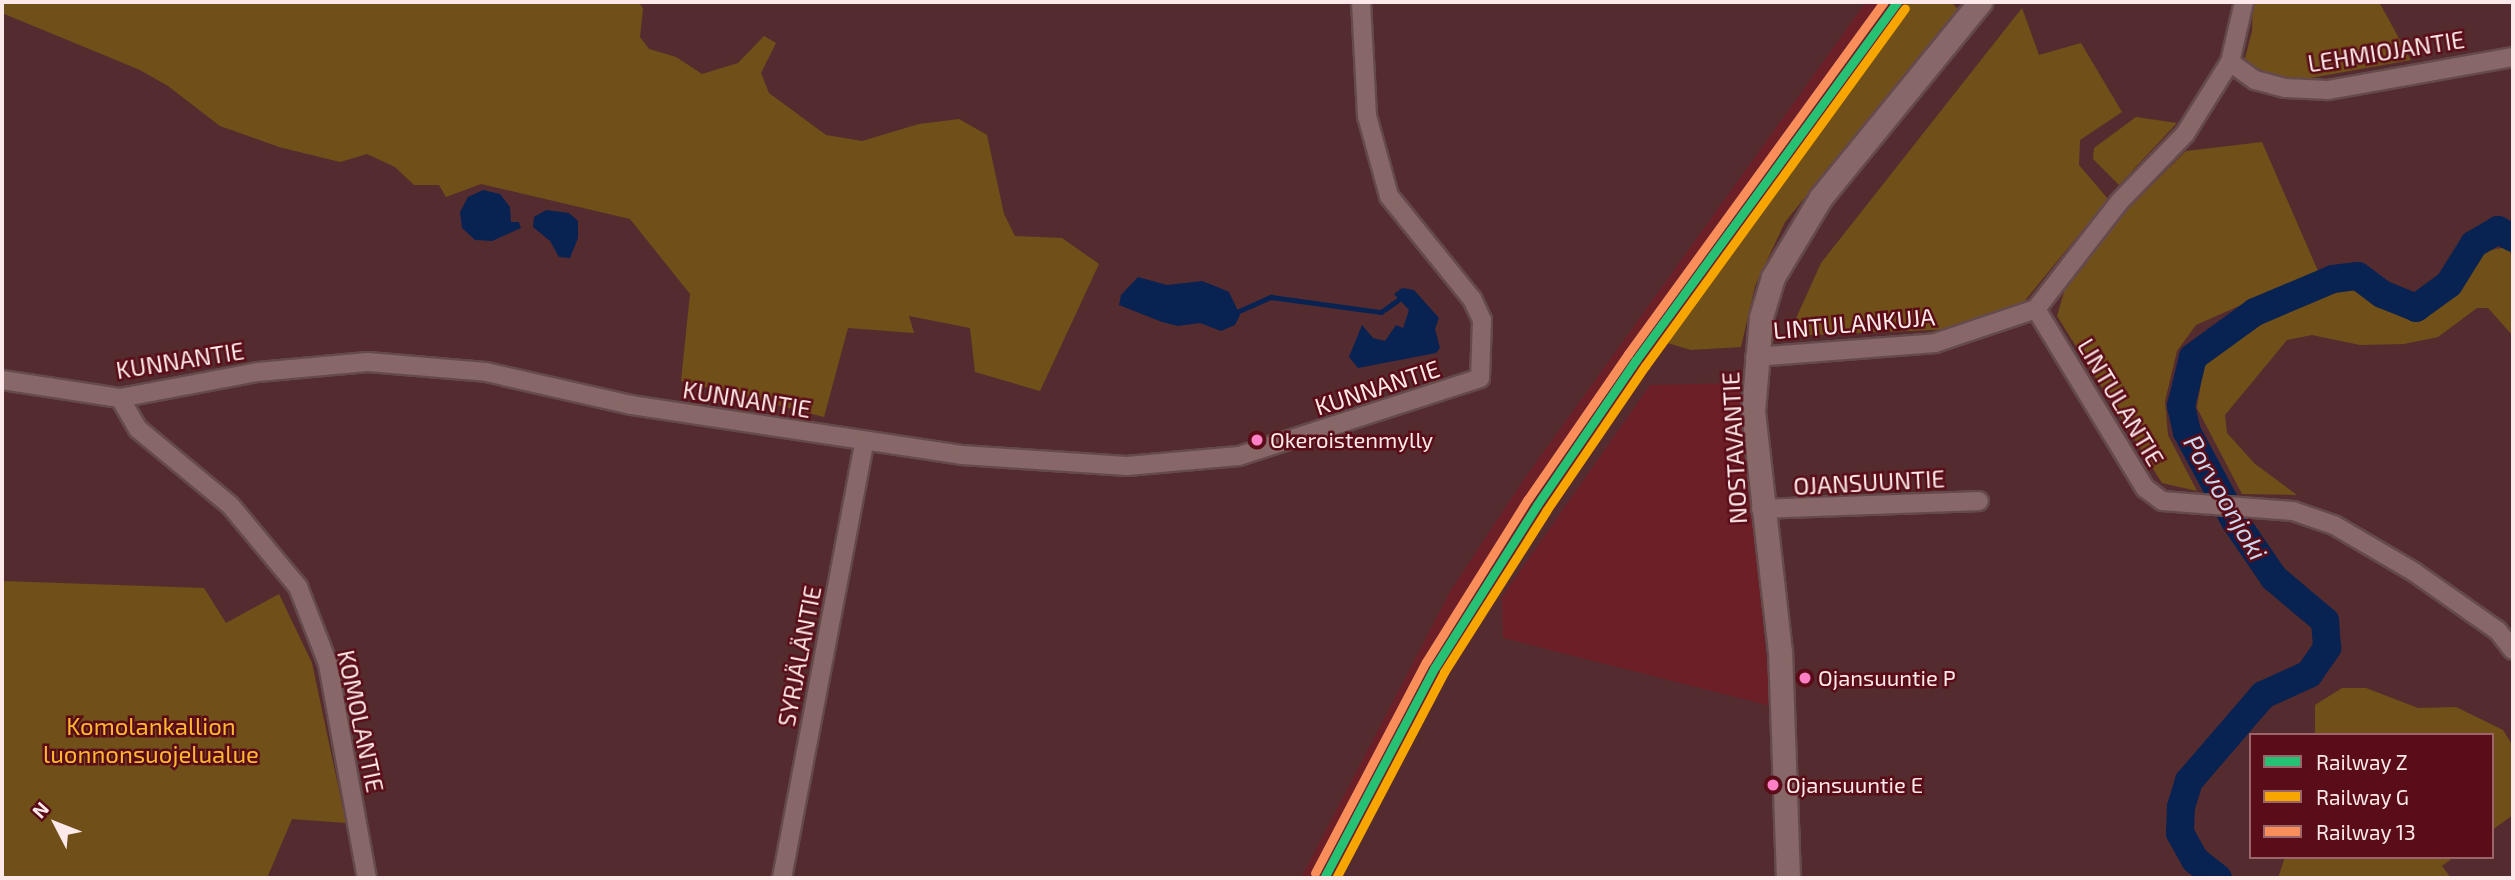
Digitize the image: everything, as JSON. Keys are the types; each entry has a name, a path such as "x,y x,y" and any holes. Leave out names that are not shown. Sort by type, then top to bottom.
{"street":[{"name":"KUNNANTIE","path":"2,380 120,398 258,372 368,362 486,372 631,405 864,443 962,455 1126,466 1239,456 1480,378 1482,320 1477,309 1389,196 1367,116 1362,2"},
{"name":"NOSTAVANTIE","path":"1788,878 1780,652 1761,509 1753,411 1755,357 1773,277 1795,236 1980,2"},
{"path":"2036,309 2120,201 2185,134 2230,62 2244,2"},
{"name":"LEHMIOJANTIE","path":"2230,62 2255,80 2285,88 2328,90 2513,57"},
{"name":"LINTULANKUJA","path":"1755,357 1935,343 2036,309"},
{"name":"LINTULANTIE","path":"2036,309 2145,488 2162,501 2294,511 2334,525 2477,616 2498,631 2513,650"},
{"name":"KOMOLANTIE","path":"120,398 138,429 230,505 298,587 328,664 367,878"},
{"name":"SYRJÄLÄNTIE","path":"782,878 864,443"},
{"name":"OJANSUUNTIE","path":"1761,509 1979,501"}],"shaded area":[{"path":"1866,2 1909,2 1552,495 1475,615 1402,743 1335,878 1301,878 1451,590 1523,481"},
{"path":"1739,383 1771,706 1503,638 1502,597 1650,385"}],"green space":[{"path":"2,2 639,2 643,9 640,37 649,49 676,57 702,74 738,63 764,36 776,43 761,73 769,93 826,135 862,141 919,124 959,119 987,135 1004,214 1015,236 1062,238 1099,264 1040,391 975,372 970,328 909,316 914,333 848,328 824,417 681,381 690,294 630,219 481,184 446,197 439,185 414,185 395,167 367,154 340,162 279,147 220,126 168,86 140,70 2,13"},
{"path":"1909,2 1951,2 1958,9 1785,222 1755,286 1741,347 1691,350 1661,341"},
{"path":"2253,2 2379,2 2411,60 2288,82 2244,62 2252,31"},
{"path":"2022,8 2039,55 2081,43 2122,112 2080,140 2079,165 2108,199 2023,303 1957,329 1788,336 1821,263"},
{"path":"2136,117 2177,123 2119,185 2093,159 2094,148"},
{"path":"2262,142 2318,271 2196,325 2177,351 2165,401 2168,435 2197,491 2162,483 2057,316 2067,282 2130,207 2186,151"},
{"path":"2508,247 2513,260 2513,336 2488,308 2477,308 2438,337 2404,344 2360,345 2312,335 2287,340 2225,415 2227,433 2255,464 2297,495 2242,494 2197,408 2204,364 2259,322 2340,290 2355,288 2371,302 2416,318 2444,305 2480,252"},
{"name":"Komolankallion luonnonsuojelualue","path":"2,581 204,588 226,623 279,594 312,663 346,823 292,819 267,878 2,878"},
{"path":"2342,688 2366,688 2418,708 2456,707 2503,730 2513,746 2513,815 2494,829 2494,733 2315,733 2315,705"},
{"path":"2284,859 2451,859 2442,866 2451,878 2278,878"}],"water":[{"path":"483,190 500,194 510,207 511,222 519,222 521,228 492,241 475,240 462,228 460,212 468,197"},
{"path":"546,210 569,213 578,221 578,238 570,258 559,257 550,241 533,227 534,217"},
{"path":"1138,277 1167,285 1202,281 1229,292 1240,315 1235,325 1221,331 1200,323 1178,326 1162,322 1119,305 1121,295"},
{"path":"1402,288 1414,290 1439,318 1435,329 1440,348 1436,353 1358,368 1349,357 1362,325 1373,338 1385,341 1396,325 1403,328 1409,310 1394,294"}],"waterway":[{"name":"Porvoonjoki","path":"2218,878 2195,860 2180,833 2181,807 2189,781 2263,695 2309,674 2327,648 2325,621 2274,578 2235,521 2187,432 2181,406 2193,357 2255,312 2333,279 2358,276 2382,294 2416,308 2449,284 2474,244 2498,230 2513,238"},
{"path":"1239,311 1271,297 1381,312 1398,300"}],"rail line":[{"name":"13","path":"1315,873 1426,662 1528,499 1628,354 1884,2"},
{"name":"Z","path":"1324,878 1435,667 1537,505 1636,360 1897,2"},
{"name":"G","path":"1336,878 1444,672 1546,511 1645,366 1905,8"}],"place":[{"name":"Okeroistenmylly","path":"1257,440"},
{"name":"Ojansuuntie P","path":"1805,678"},
{"name":"Ojansuuntie E","path":"1773,785"}]}
